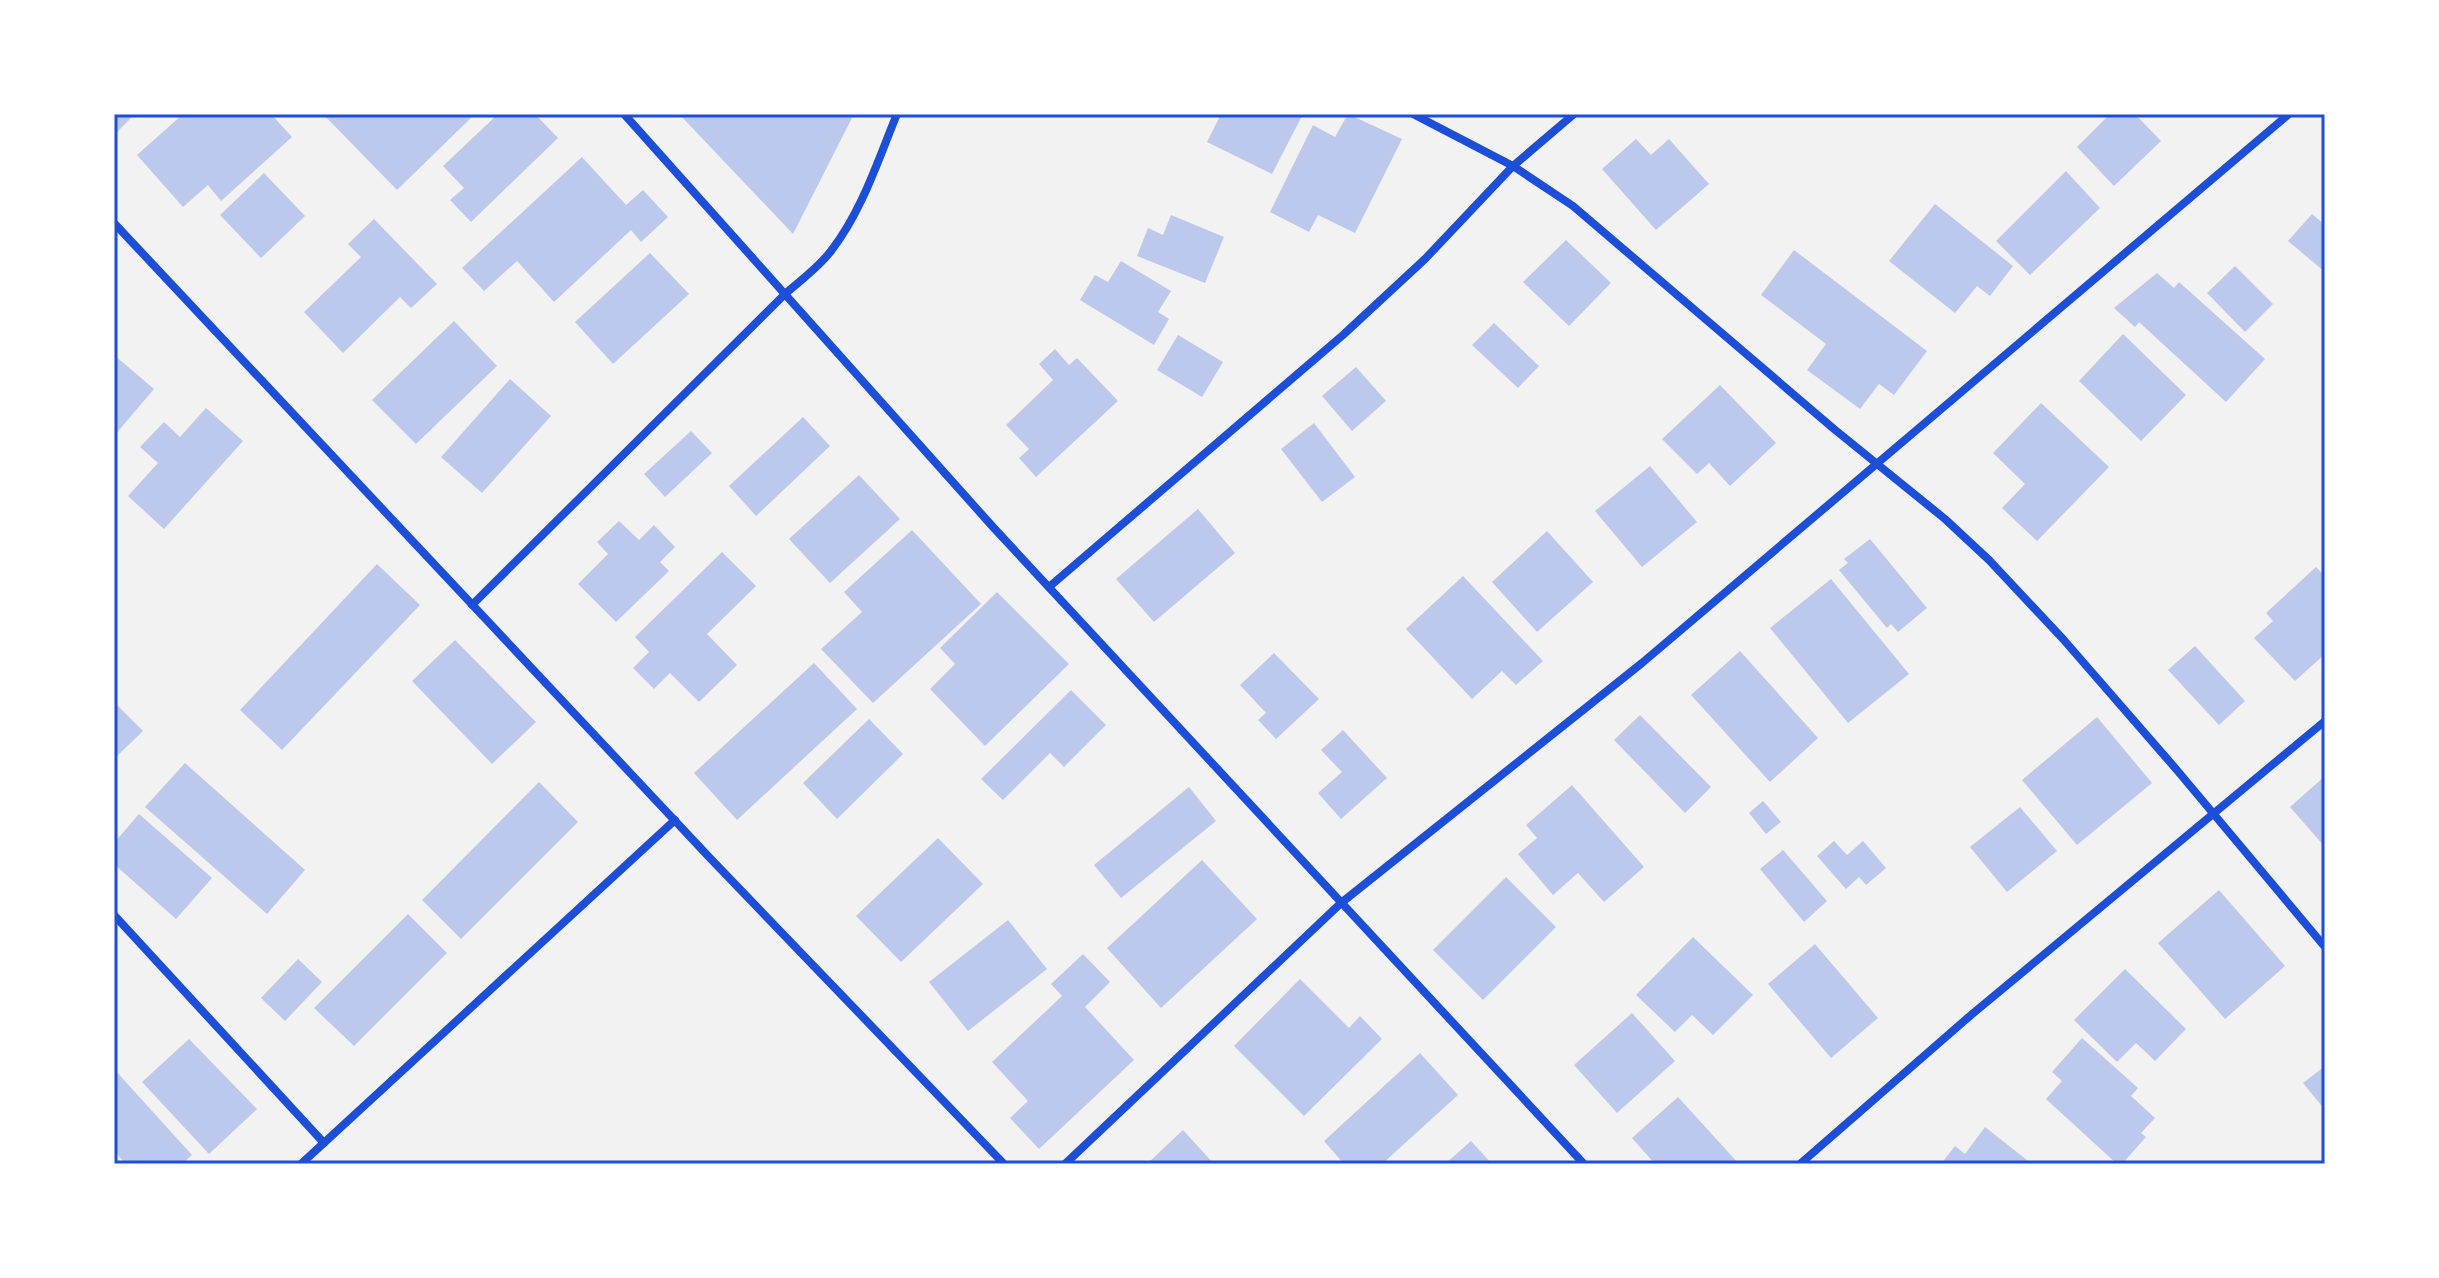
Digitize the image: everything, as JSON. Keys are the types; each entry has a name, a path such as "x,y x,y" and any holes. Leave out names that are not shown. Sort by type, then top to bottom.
{"street":[{"path":"624,114 1049,587 1584,1164"},
{"path":"472,605 829,254 844,234 860,202 897,114"},
{"path":"1413,114 1513,166 1573,206 1945,519 1989,560 2063,639 2325,947"},
{"path":"1049,587 1343,335 1425,259 1513,166 1574,114"},
{"path":"1065,1164 1341,903 1642,663 2289,114"},
{"path":"114,223 675,820 1004,1164"},
{"path":"1800,1164 1971,1015 2325,721"},
{"path":"301,1164 675,820"},
{"path":"114,915 324,1143"}],"building":[{"path":"114,114 135,114 117,132 114,129"},
{"path":"183,114 271,114 292,137 221,201 208,185 183,207 137,155"},
{"path":"323,114 475,114 397,190"},
{"path":"498,114 535,114 558,138 471,222 450,200 464,188 443,166"},
{"path":"679,114 854,114 793,234"},
{"path":"1221,114 1302,116 1272,174 1207,142"},
{"path":"1348,114 1402,139 1355,233 1318,215 1309,232 1270,212 1313,125 1335,137"},
{"path":"2110,114 2135,114 2161,141 2114,186 2077,147"},
{"path":"1636,139 1651,155 1669,139 1709,184 1656,230 1602,169"},
{"path":"582,157 626,205 643,190 668,217 641,242 631,230 554,302 517,261 484,291 462,268"},
{"path":"2066,171 2100,208 2030,275 1996,241"},
{"path":"264,173 305,216 261,258 220,215"},
{"path":"1935,204 2013,266 1990,296 1977,286 1955,313 1889,261"},
{"path":"2312,214 2325,225 2325,272 2288,241"},
{"path":"1171,215 1224,237 1205,283 1137,256 1148,228 1163,235"},
{"path":"374,219 437,284 411,308 400,297 343,353 304,312 361,257 348,244"},
{"path":"1566,240 1611,283 1569,326 1523,282"},
{"path":"1794,250 1927,351 1894,395 1879,384 1860,409 1807,370 1826,344 1761,295"},
{"path":"650,253 689,294 613,364 575,322"},
{"path":"1121,261 1171,291 1158,312 1169,319 1154,345 1080,300 1095,275 1108,282"},
{"path":"2235,266 2273,304 2245,332 2207,293"},
{"path":"2157,273 2174,288 2179,282 2265,359 2226,402 2139,322 2135,327 2114,308"},
{"path":"454,321 497,366 416,444 372,400"},
{"path":"1494,323 1539,366 1518,388 1472,345"},
{"path":"2123,334 2186,395 2141,441 2079,381"},
{"path":"1178,335 1223,362 1202,397 1157,370"},
{"path":"1055,349 1069,365 1077,358 1118,401 1036,477 1019,458 1029,449 1006,425 1053,380 1039,364"},
{"path":"114,355 154,389 114,436"},
{"path":"1356,367 1386,401 1352,431 1322,396"},
{"path":"510,379 551,416 482,493 441,457"},
{"path":"1720,385 1776,443 1730,486 1709,463 1697,474 1662,439"},
{"path":"2041,403 2109,467 2037,541 2002,508 2025,484 1993,453"},
{"path":"206,408 243,441 164,529 128,496 158,463 140,447 164,422 180,437"},
{"path":"803,417 830,446 756,516 729,486"},
{"path":"1314,423 1355,477 1322,502 1281,449"},
{"path":"691,431 712,453 665,497 644,474"},
{"path":"1650,466 1697,522 1642,567 1595,511"},
{"path":"859,475 900,519 830,583 789,539"},
{"path":"1198,509 1235,553 1154,622 1116,579"},
{"path":"619,521 639,540 654,525 675,547 660,562 669,571 616,622 578,584 608,554 597,542"},
{"path":"912,530 981,604 873,703 821,649 862,612 844,592"},
{"path":"1547,531 1593,582 1537,632 1492,582"},
{"path":"1870,539 1927,608 1898,632 1891,624 1887,628 1839,570 1848,563 1844,559"},
{"path":"722,552 756,586 707,634 737,665 699,702 670,673 654,689 633,668 649,652 635,637"},
{"path":"377,564 420,605 282,750 240,710"},
{"path":"2316,567 2325,576 2325,654 2295,681 2254,638 2273,621 2266,613"},
{"path":"1463,576 1543,661 1516,685 1502,671 1472,699 1406,629"},
{"path":"1831,579 1909,674 1848,723 1770,628"},
{"path":"997,592 1069,664 985,746 930,689 955,664 940,648"},
{"path":"455,640 536,722 492,764 412,681"},
{"path":"2195,646 2245,701 2219,725 2168,670"},
{"path":"1740,651 1818,738 1770,782 1691,695"},
{"path":"1274,653 1319,699 1276,739 1258,720 1266,713 1240,685"},
{"path":"814,663 857,709 737,820 694,773"},
{"path":"1071,690 1106,725 1064,767 1050,753 1003,800 981,779"},
{"path":"114,702 143,731 114,759"},
{"path":"1640,715 1711,787 1685,813 1614,740"},
{"path":"2097,717 2152,783 2077,845 2022,780"},
{"path":"869,719 903,754 837,819 803,783"},
{"path":"1343,730 1387,778 1341,819 1318,793 1342,772 1321,750"},
{"path":"185,763 305,870 267,914 145,807"},
{"path":"2325,776 2325,847 2290,807"},
{"path":"539,782 578,822 461,939 422,900"},
{"path":"1572,785 1644,867 1604,902 1578,873 1553,895 1518,854 1537,838 1526,825"},
{"path":"1189,787 1216,821 1121,898 1094,865"},
{"path":"1763,801 1781,822 1766,834 1749,813"},
{"path":"2020,807 2057,851 2007,892 1970,847"},
{"path":"139,814 212,878 176,919 114,864 114,843"},
{"path":"938,838 983,884 901,962 856,916"},
{"path":"1834,841 1847,855 1863,841 1886,868 1866,885 1859,877 1846,889 1817,856"},
{"path":"1783,850 1827,901 1804,922 1760,869"},
{"path":"1202,860 1257,919 1161,1008 1107,948"},
{"path":"1506,877 1556,927 1483,1000 1433,950"},
{"path":"2219,890 2285,966 2225,1019 2158,943"},
{"path":"408,914 447,953 354,1046 314,1008"},
{"path":"1008,920 1047,969 968,1031 929,982"},
{"path":"1693,937 1753,995 1713,1035 1692,1015 1675,1032 1636,995"},
{"path":"1815,944 1878,1018 1831,1058 1768,984"},
{"path":"1083,954 1110,982 1085,1007 1134,1060 1039,1149 1010,1118 1028,1101 992,1062 1062,996 1051,984"},
{"path":"298,959 322,982 285,1021 261,998"},
{"path":"2125,969 2186,1029 2155,1061 2136,1043 2117,1062 2074,1020"},
{"path":"1300,979 1349,1028 1360,1016 1382,1039 1304,1116 1234,1046"},
{"path":"1632,1013 1675,1061 1617,1113 1574,1065"},
{"path":"2082,1038 2138,1088 2131,1096 2155,1118 2141,1133 2146,1137 2122,1164 2117,1164 2046,1099 2062,1081 2052,1072"},
{"path":"189,1039 257,1109 209,1154 142,1082"},
{"path":"1420,1053 1458,1095 1382,1164 1344,1164 1324,1141"},
{"path":"2325,1066 2325,1110 2303,1083"},
{"path":"114,1069 192,1155 182,1164 126,1164 114,1151"},
{"path":"1678,1097 1739,1164 1655,1164 1632,1138"},
{"path":"1985,1127 2032,1164 1941,1164 1955,1146 1965,1154"},
{"path":"1183,1130 1214,1164 1147,1164"},
{"path":"1471,1141 1492,1164 1445,1164"}]}
